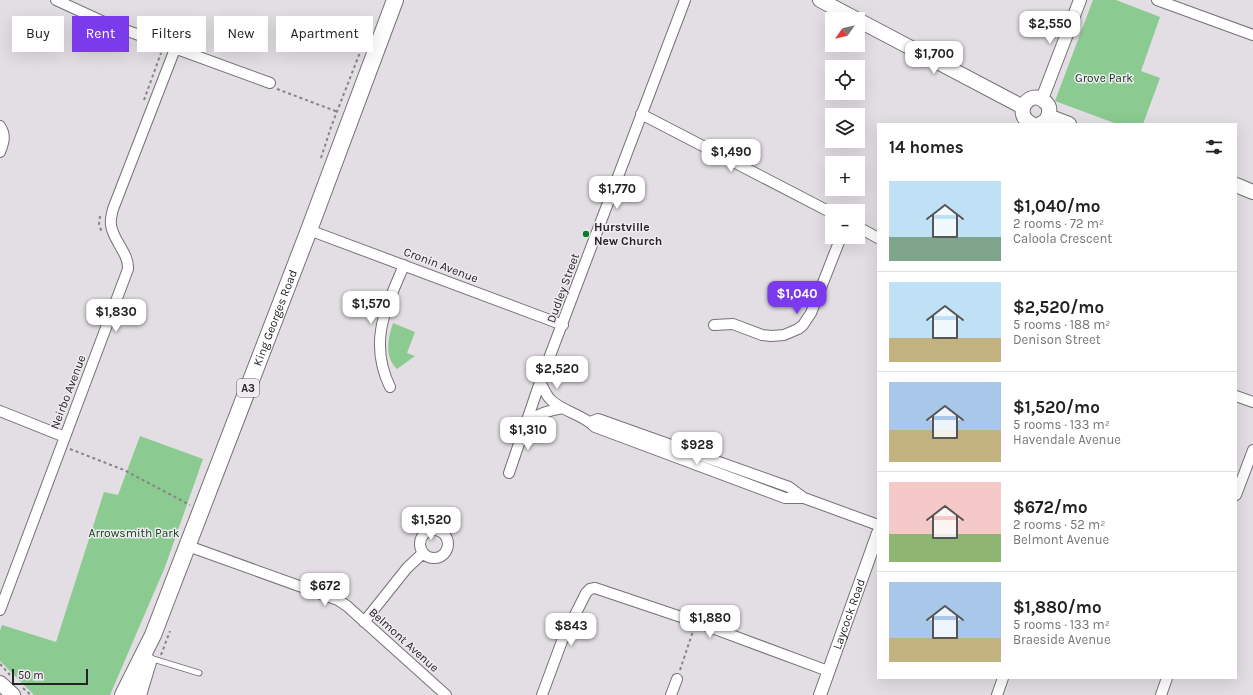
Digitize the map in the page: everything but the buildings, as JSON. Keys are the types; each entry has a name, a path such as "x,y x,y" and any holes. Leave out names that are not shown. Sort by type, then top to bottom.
{"highway":[{"name":"King Georges Road","path":"123,695 153,635 188,546 395,0"},
{"name":"King Georges Road","path":"138,695 150,658 153,635"}],"main road":[{"path":"820,0 842,12"},
{"path":"865,24 1023,107"},
{"path":"1030,123 1023,117 1023,107 1031,98 1042,99 1046,102 1049,109 1044,120 1063,123"},
{"path":"1237,185 1253,192"},
{"path":"0,683 13,695"}],"street":[{"path":"56,0 106,23 137,35"},
{"name":"Dudley Street","path":"509,473 528,421 540,382 563,325 685,0"},
{"path":"1042,99 1080,0"},
{"path":"1157,0 1253,35"},
{"name":"Neirbo Avenue","path":"0,610 128,269 128,263 111,226 113,209 174,52"},
{"path":"183,52 273,86"},
{"path":"641,114 825,210"},
{"path":"0,126 3,132 4,141 0,152"},
{"name":"Cronin Avenue","path":"309,230 563,325"},
{"path":"865,231 877,237"},
{"path":"714,325 733,324 762,335 771,336 784,335 798,329 803,325 811,313 838,244"},
{"path":"390,387 382,368 379,341 383,317 404,265"},
{"path":"540,382 550,399 563,408 590,422 595,428 785,498 804,498 877,525"},
{"path":"1237,396 1253,402"},
{"path":"528,421 547,411 563,408"},
{"path":"0,411 65,437"},
{"path":"1237,492 1253,450"},
{"name":"Laycock Road","path":"820,695 877,536"},
{"name":"Belmont Avenue","path":"188,546 338,600 347,606 446,695"},
{"path":"364,622 407,568 423,553"},
{"path":"542,695 562,641 588,591 594,588 696,622 828,671"},
{"path":"671,695 677,679"},
{"path":"997,695 1003,679"},
{"path":"1161,695 1167,679"}],"lane":[{"path":"150,658 199,673"}],"path":[{"path":"142,104 161,52"},
{"path":"273,86 338,112"},
{"path":"100,215 99,224 102,235"},
{"path":"70,450 124,470 190,505"},
{"path":"677,679 696,622"}],"green space":[{"name":"Grove Park","path":"1093,0 1116,0 1160,17 1141,71 1160,78 1143,123 1114,123 1055,101"},
{"path":"393,323 415,332 407,353 415,356 397,369 390,359 388,347"},
{"name":"Arrowsmith Park","path":"140,436 203,459 165,567 110,695 34,695 0,661 0,631 2,625 56,642 104,492 118,495"}],"place":[{"name":"Hurstville New Church","path":"586,234"}]}
